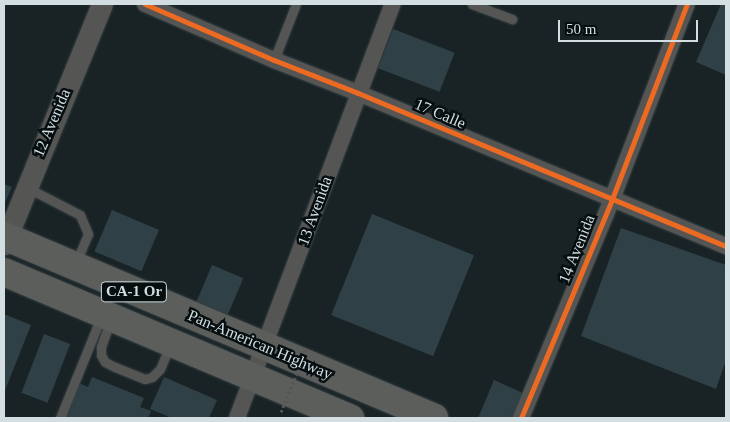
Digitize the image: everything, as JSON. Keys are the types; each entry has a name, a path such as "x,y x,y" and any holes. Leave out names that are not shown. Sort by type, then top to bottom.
{"highway":[{"name":"Pan-American Highway","path":"4,239 74,266 434,418"},
{"name":"Pan-American Highway","path":"4,272 350,418"}],"street":[{"name":"12 Avenida","path":"4,239 102,4"},
{"name":"17 Calle","path":"145,4 274,60 358,92 726,246"},
{"name":"13 Avenida","path":"237,418 358,92 393,4"},
{"name":"14 Avenida","path":"522,418 612,198 687,4"}],"lane":[{"path":"274,60 296,4"},
{"path":"472,4 512,19"},
{"path":"26,186 80,215 88,234 74,266"},
{"path":"106,316 101,355 105,362 115,367 145,379 152,377 160,369 171,343"},
{"path":"60,418 106,316"}],"path":[{"path":"281,412 307,348"}],"building":[{"path":"721,4 726,4 726,75 696,62"},
{"path":"393,29 455,53 440,92 378,68"},
{"path":"4,184 12,187 4,205"},
{"path":"112,210 159,230 141,271 94,251"},
{"path":"372,214 474,255 433,356 331,315"},
{"path":"621,228 726,265 726,360 716,389 581,336"},
{"path":"212,265 243,278 228,315 196,302"},
{"path":"4,314 31,325 4,393"},
{"path":"44,334 70,344 48,403 21,393"},
{"path":"92,377 144,398 140,407 151,411 148,418 65,418 79,383 88,387"},
{"path":"164,377 217,400 209,418 172,418 150,409"},
{"path":"494,380 525,394 514,418 478,418"}],"cycle path":[{"path":"145,4 274,60 726,246"},
{"path":"521,418 612,199 687,4"}]}
